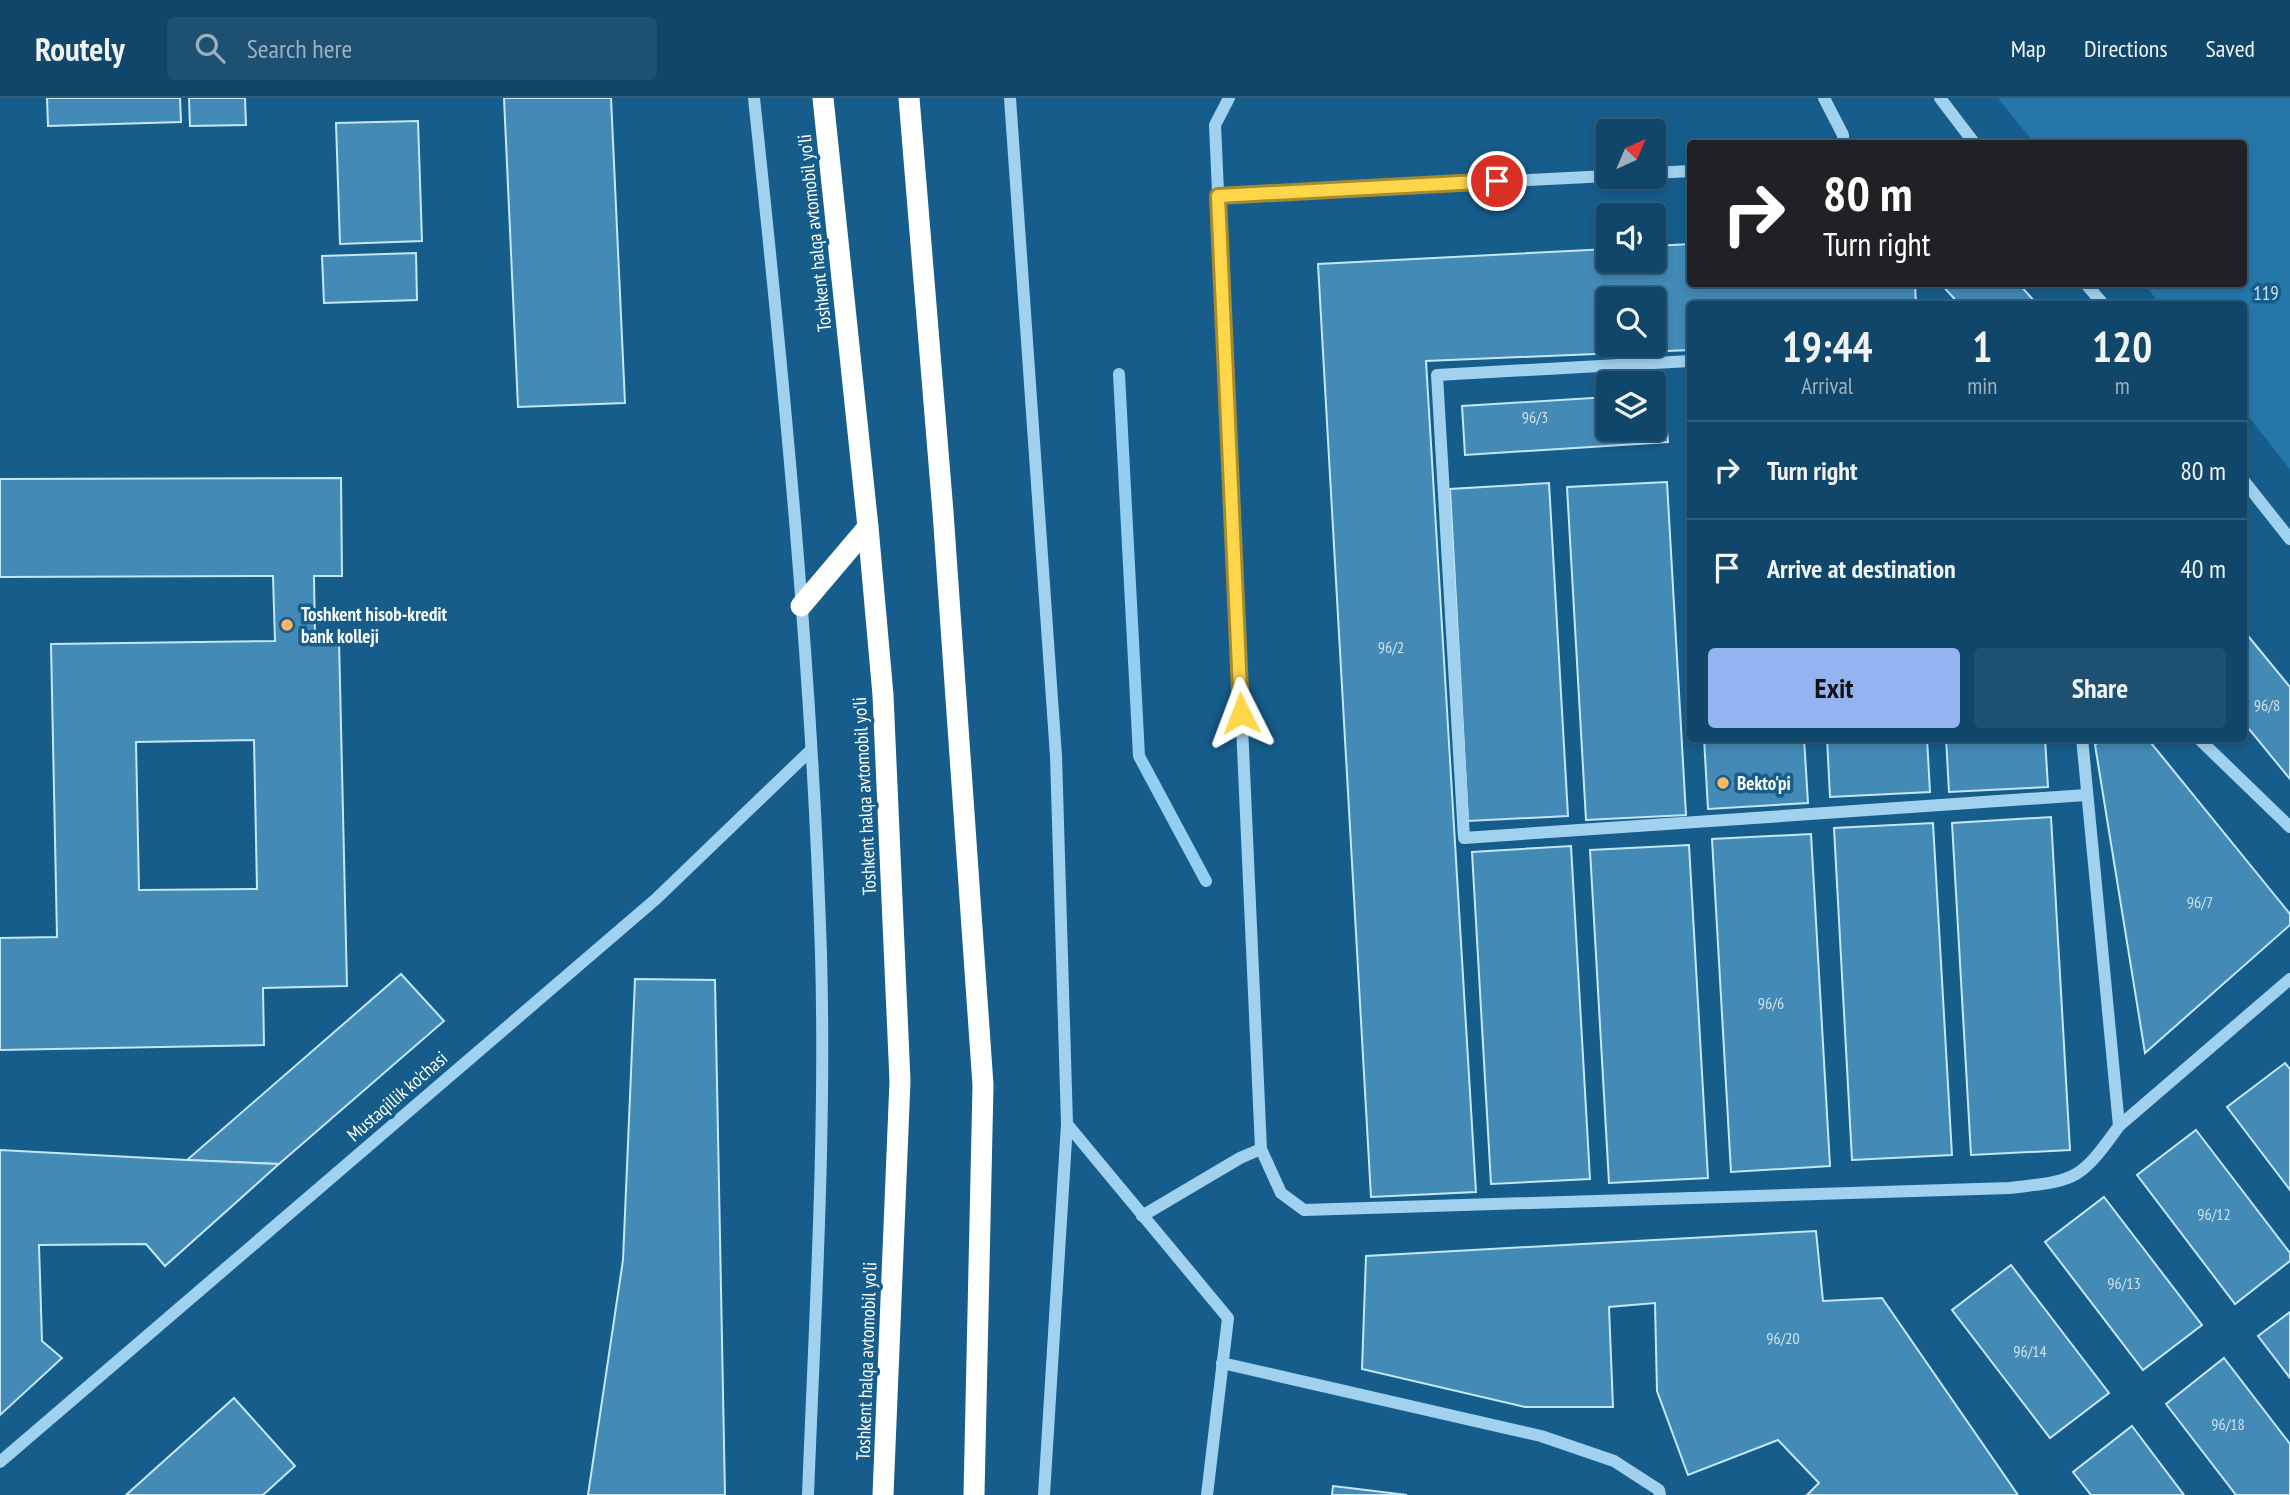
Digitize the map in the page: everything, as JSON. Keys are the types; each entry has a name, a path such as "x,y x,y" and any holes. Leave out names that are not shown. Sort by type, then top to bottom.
{"highway":[{"name":"Toshkent halqa avtomobil yo'li","path":"822,98 868,527 883,695 900,1082 883,1495"},
{"path":"909,98 943,512 983,1085 974,1495"},
{"path":"801,606 868,527"}],"street":[{"path":"754,98 780,346 801,606 821,954 822,1155 808,1495"},
{"path":"1010,98 1019,258 1056,756 1067,1124 1044,1495"},
{"path":"1229,98 1215,125 1261,1149 1281,1194 1304,1210 1318,1210 2010,1188 2069,1180 2095,1160 2119,1126 2290,979"},
{"path":"1824,98 1843,140"},
{"path":"1940,98 1972,140"},
{"path":"1666,172 1687,171"},
{"path":"1218,196 1596,177"},
{"path":"2088,287 2100,301"},
{"path":"1687,361 1437,374 1464,838 2086,795"},
{"path":"2247,485 2290,539"},
{"path":"2082,742 2119,1126"},
{"path":"2202,742 2290,827"},
{"name":"Mustaqillik ko'chasi","path":"0,1462 656,899 811,750"},
{"path":"1067,1124 1227,1318 1207,1495"},
{"path":"1142,1216 1240,1158 1261,1149"},
{"path":"1222,1363 1541,1436 1614,1461 1660,1490 1660,1495"}],"green space":[{"name":"119","path":"1998,98 2290,98 2290,469 2247,415 2247,301 2158,301 2146,287 2247,287 2247,140 2032,140"}],"building":[{"path":"47,98 180,98 181,122 48,126"},
{"path":"189,98 245,98 246,125 190,126"},
{"path":"504,98 611,98 625,403 518,407"},
{"path":"418,121 422,241 340,244 336,123"},
{"path":"1687,244 1687,287 1915,287 1916,301 1687,301 1687,350 1666,351 1666,287 1596,287 1596,354 1426,361 1476,1192 1371,1197 1318,264 1596,250 1596,273 1666,273 1666,245"},
{"path":"416,253 417,300 324,303 322,256"},
{"path":"1944,287 2022,287 2034,301 1956,301"},
{"path":"1596,398 1596,441 1666,441 1666,418 1668,442 1465,455 1462,406"},
{"path":"341,478 342,576 314,576 315,640 339,640 347,986 263,988 264,1045 0,1050 0,938 57,937 51,644 275,641 273,576 0,577 0,479","holes":["254,740 257,889 139,890 136,742"]},
{"path":"1667,482 1686,815 1586,820 1567,487"},
{"path":"1549,483 1568,816 1468,821 1450,489"},
{"path":"2247,635 2290,687 2290,779 2247,727"},
{"path":"1704,742 1804,742 1808,803 1708,809"},
{"path":"1827,742 1927,742 1930,792 1830,797"},
{"path":"1946,742 2045,742 2048,787 1949,792"},
{"path":"2098,742 2150,742 2290,914 2290,925 2145,1053 2095,745"},
{"path":"2051,817 2070,1150 1971,1155 1952,823"},
{"path":"1933,823 1952,1155 1852,1160 1834,828"},
{"path":"1811,834 1830,1166 1731,1172 1712,839"},
{"path":"1689,845 1708,1178 1609,1183 1590,850"},
{"path":"1571,846 1590,1179 1491,1184 1472,852"},
{"path":"401,974 444,1021 279,1164 187,1160"},
{"path":"635,979 715,980 725,1495 588,1495 623,1260"},
{"path":"2285,1063 2290,1069 2290,1190 2227,1107"},
{"path":"2196,1130 2290,1253 2290,1261 2235,1304 2137,1175"},
{"path":"0,1150 279,1164 165,1266 146,1244 39,1245 42,1341 62,1358 0,1415"},
{"path":"2104,1197 2202,1325 2143,1370 2045,1242"},
{"path":"1816,1231 1823,1301 1882,1298 2018,1495 1807,1495 1819,1483 1778,1440 1688,1475 1657,1391 1655,1303 1609,1307 1613,1407 1525,1407 1362,1369 1366,1256"},
{"path":"2011,1265 2109,1393 2050,1438 1952,1310"},
{"path":"2290,1312 2290,1378 2258,1336"},
{"path":"2224,1358 2290,1444 2290,1495 2236,1495 2166,1404"},
{"path":"234,1398 295,1466 263,1495 126,1495"},
{"path":"2132,1426 2184,1495 2091,1495 2073,1472"},
{"path":"1333,1486 1407,1495 1332,1495"}],"waterway":[{"path":"1119,374 1139,756 1206,881"}],"place":[{"name":"Toshkent hisob-kredit bank kolleji","path":"287,625"},
{"name":"Bekto'pi","path":"1723,783"}],"route":[{"path":"1241,713 1218,196 1497,181"}]}
